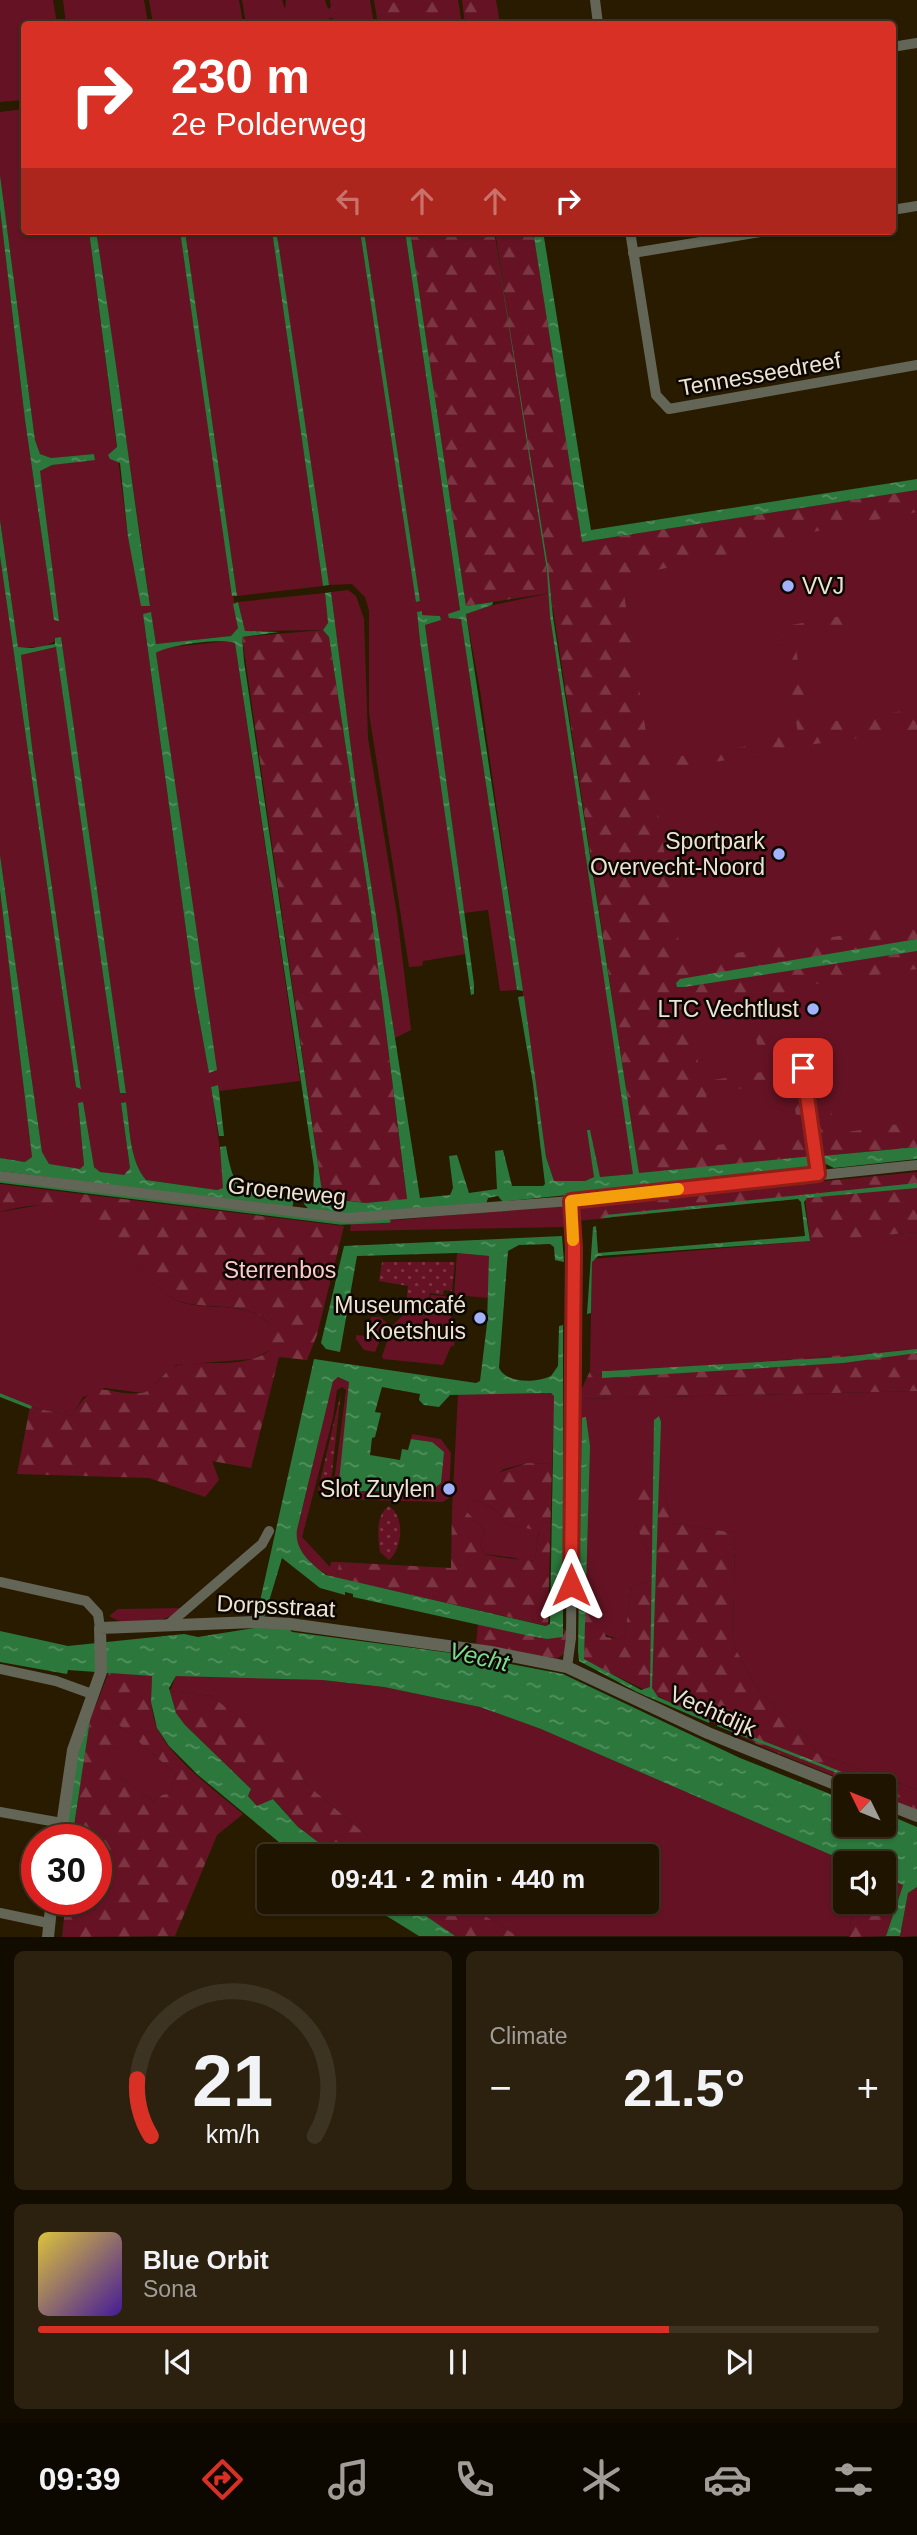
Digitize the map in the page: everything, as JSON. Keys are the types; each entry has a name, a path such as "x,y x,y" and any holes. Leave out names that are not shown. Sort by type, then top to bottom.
{"street":[{"path":"595,0 598,21"},
{"path":"896,46 917,43"},
{"path":"896,210 917,206"},
{"name":"Tennesseedreef","path":"631,235 656,396 669,409 917,365"},
{"path":"633,253 742,235"},
{"path":"803,1068 818,1174"},
{"name":"Groeneweg","path":"0,1176 347,1218 571,1201 917,1165"},
{"path":"567,1667 571,1638 574,1248 571,1201"},
{"path":"169,1624 262,1544 269,1531"},
{"path":"0,1583 86,1601 98,1614 101,1642 101,1672 73,1749 62,1823 0,1812"},
{"name":"Dorpsstraat","path":"100,1628 260,1623 334,1629 567,1667"},
{"name":"Vechtdijk","path":"567,1667 685,1723 833,1783"},
{"path":"0,1669 56,1681 92,1694"},
{"path":"896,1808 917,1816"},
{"path":"0,1913 48,1930"}],"green space":[{"path":"0,0 53,0 56,21 21,21 21,100 0,102"},
{"path":"63,0 144,0 148,21 66,21"},
{"path":"149,0 239,0 242,21 152,21"},
{"path":"242,0 282,0 285,9 286,0 325,0 328,9 331,7 330,0 370,0 374,21 334,21 333,18 329,18 330,21 246,21"},
{"path":"374,0 458,0 462,21 378,21"},
{"path":"462,0 496,0 500,21 465,21"},
{"path":"21,109 21,235 90,235 128,537 142,606 150,605 97,235 181,235 238,628 231,636 156,644 151,613 143,615 195,996 209,1072 216,1070 156,653 163,648 228,641 235,643 300,1081 219,1091 218,1085 211,1087 224,1177 223,1188 217,1190 146,1180 133,1153 126,1102 121,1103 130,1168 124,1176 100,1172 94,1167 78,1104 84,1165 80,1169 49,1165 42,1152 0,855 0,556 76,1087 81,1088 21,655 57,647 115,1060 120,1092 126,1093 61,638 44,647 18,647 0,520 0,209 25,420 54,620 39,471 52,465 95,459 94,454 51,458 40,454 35,440 0,175 0,112"},
{"path":"186,235 273,235 323,586 237,596"},
{"path":"277,235 361,235 417,602 420,601 365,235 406,235 460,611 449,618 461,618 517,990 500,991 488,910 464,913 425,625 441,620 440,616 422,615 422,611 417,612 420,641 466,954 423,961 422,966 409,967 369,713 369,611 365,597 352,584 329,585"},
{"path":"411,235 495,235 516,371 496,235 534,235 582,542 917,490 917,512 750,544 750,549 626,577 622,582 649,751 654,760 776,742 782,729 787,746 783,751 658,771 652,777 682,962 917,923 917,939 677,981 676,985 684,987 917,951 917,969 795,987 795,994 789,1001 772,1001 760,1008 774,1082 706,1095 717,1145 809,1133 813,1156 639,1174 527,438 550,593 466,606","holes":["715,999 718,1016 751,1010 762,1072 701,1082 689,1003"]},
{"name":"Sportpark Overvecht-Noord","path":"917,510 917,1146 688,1169 599,562"},
{"path":"348,590 356,596 364,619 368,738 397,914 411,1030 395,1038 357,795 331,592"},
{"path":"325,593 328,623 323,630 245,631 238,602"},
{"path":"550,593 550,616 634,1174 600,1177 588,1130 594,1177 585,1181 554,1181 546,1157 480,690 466,614 470,610"},
{"path":"847,615 851,619 848,627 782,638 780,627"},
{"path":"323,630 329,637 371,912 407,1200 366,1203 323,1197 242,637"},
{"path":"783,642 792,643 796,649 809,725 917,709 917,730 800,746"},
{"path":"0,890 32,1157 25,1162 0,1158"},
{"path":"811,1068 824,1069 835,1134 917,1121 917,1147 822,1156 809,1072"},
{"path":"801,1074 807,1119 797,1120 789,1077"},
{"path":"917,1172 917,1232 810,1242 805,1198 577,1221 576,1212 580,1205"},
{"name":"Sterrenbos","path":"0,1184 344,1226 317,1335 307,1360 279,1357 251,1468 212,1461 219,1480 205,1497 149,1478 17,1474 30,1407 72,1416 95,1390 141,1393 152,1388 168,1370 179,1365 250,1360 270,1350 270,1326 252,1312 190,1304 168,1296 110,1238 81,1215 47,1205 25,1206 0,1212"},
{"path":"46,1204 76,1212 89,1220 113,1240 156,1286 173,1299 189,1304 240,1309 262,1318 270,1326 270,1350 253,1359 176,1365 164,1374 152,1389 143,1393 105,1388 83,1397 72,1416 30,1407 0,1395 0,1212"},
{"path":"566,1205 567,1223 563,1227 350,1231 351,1224"},
{"path":"917,1232 917,1349 597,1375 590,1371 592,1259"},
{"path":"457,1253 489,1256 489,1298 454,1295"},
{"path":"382,1262 455,1262 452,1291 444,1290 443,1295 430,1293 428,1307 406,1305 408,1286 379,1281"},
{"path":"431,1295 455,1297 447,1307 456,1330 454,1346 451,1346 443,1365 383,1359 393,1325 411,1307 428,1309"},
{"path":"371,1317 380,1317 387,1323 375,1352 364,1350 356,1339 356,1335 367,1336"},
{"path":"917,1349 917,1391 577,1399 590,1371 597,1375"},
{"path":"337,1377 349,1382 346,1491 432,1442 411,1439 412,1434 441,1439 451,1453 449,1498 443,1502 332,1499 329,1495 333,1490 346,1390 342,1387 337,1390 333,1418 302,1537 330,1567 331,1562 339,1562 337,1578 312,1564 295,1539 333,1381"},
{"path":"917,1391 917,1790 896,1782 896,1774 873,1774 816,1753 805,1734 772,1705 754,1684 733,1644 735,1533 670,1523 665,1489 649,1474 636,1525 657,1574 653,1580 632,1586 624,1641 603,1634 592,1610 578,1600 577,1399"},
{"path":"341,1392 330,1491 321,1494 318,1490"},
{"path":"551,1393 555,1397 552,1464 527,1463 504,1469 452,1509 458,1394"},
{"path":"527,1463 552,1464 548,1626 337,1578 339,1562 451,1568 452,1509 495,1474","holes":["478,1500 496,1510 507,1524 539,1531 535,1560 485,1554 480,1546 485,1530 467,1512 471,1502"]},
{"path":"649,1474 665,1489 670,1523 735,1533 733,1644 754,1684 772,1705 805,1734 816,1753 873,1774 833,1776 765,1748 579,1658 578,1600 596,1612 606,1637 624,1640 632,1586 653,1580 657,1574 636,1525 639,1478"},
{"path":"478,1500 496,1510 507,1524 539,1530 535,1560 525,1562 485,1554 480,1546 485,1530 467,1512 471,1502"},
{"path":"389,1506 398,1517 400,1532 397,1548 389,1560 380,1552 378,1533 381,1515"},
{"path":"185,1608 148,1623 127,1623 109,1616 118,1609"},
{"path":"478,1624 525,1635 564,1634 563,1629 568,1631 564,1654 556,1659 476,1644"},
{"path":"109,1672 152,1676 153,1713 162,1737 182,1762 243,1814 217,1835 175,1936 62,1937 64,1915 112,1915 112,1824 74,1824 91,1714 121,1734 122,1739 114,1745 119,1776 154,1802 162,1795 171,1793 176,1774 96,1705"},
{"path":"176,1676 322,1680 384,1687 480,1707 541,1729 833,1856 833,1914 852,1914 849,1936 517,1936 482,1914 659,1914 659,1844 377,1844 305,1783 292,1758 211,1696 170,1691"},
{"path":"170,1691 211,1696 293,1758 305,1783 377,1844 321,1844 298,1827 274,1799 258,1807 248,1796 251,1789 176,1713"},
{"path":"96,1705 176,1774 171,1793 162,1795 154,1802 119,1776 109,1730 91,1714"},
{"path":"896,1782 917,1790 917,1810 896,1801"},
{"path":"896,1881 903,1884 896,1905"},
{"path":"917,1887 917,1936 900,1937 908,1893"},
{"path":"423,1914 482,1914 517,1936 455,1936"},
{"path":"852,1914 893,1914 886,1936 849,1937"}],"water":[{"path":"0,175 35,440 40,454 51,458 94,454 95,460 52,465 40,471 59,621 54,620 25,420 0,209"},
{"path":"90,235 97,235 150,606 141,606 128,537 120,463 110,459 108,455 117,447"},
{"path":"181,235 186,235 237,596 232,596"},
{"path":"273,235 277,235 279,248 329,585 323,586"},
{"path":"361,235 365,235 420,601 416,602"},
{"path":"406,235 411,235 466,606 493,602 492,605 466,614 523,991 517,990 461,619 449,618 448,614 460,610"},
{"path":"495,235 548,567 553,617 639,1173 813,1156 813,1167 807,1171 507,1201 502,1201 498,1196 488,1198 486,1204 337,1215 311,1212 304,1204 305,1199 313,1195 314,1168 235,643 195,643 156,653 217,1070 209,1073 195,996 143,614 151,612 156,644 231,636 238,628 233,604 238,602 245,631 279,632 242,637 323,1198 366,1203 407,1199 371,912 329,637 323,630 328,623 325,593 331,592 357,795 420,1198 450,1195 453,1188 449,1156 457,1155 469,1193 497,1189 495,1151 503,1150 512,1186 543,1186 545,1184 533,1084 518,997 524,996 546,1157 554,1181 585,1181 594,1177 587,1130 590,1130 600,1177 633,1174 550,616 547,571"},
{"path":"534,235 544,235 591,530 917,479 917,490 582,542"},
{"path":"0,520 18,647 32,648 55,644 55,638 61,637 126,1093 120,1093 56,647 21,655 81,1089 76,1087 0,556"},
{"path":"422,611 422,615 440,616 441,620 425,625 474,984 474,994 471,995 420,641 417,612"},
{"path":"0,855 42,1152 49,1164 80,1169 84,1165 78,1103 83,1102 94,1167 100,1172 124,1175 130,1168 121,1103 126,1102 133,1153 146,1180 217,1190 223,1188 220,1147 226,1146 233,1176 238,1184 253,1193 294,1199 292,1209 0,1171 0,1158 25,1162 32,1157 0,890"},
{"path":"917,939 917,951 684,987 677,987 676,983 680,979"},
{"path":"218,1085 224,1136 219,1136 211,1087"},
{"path":"917,1147 917,1159 834,1168 822,1162 822,1156"},
{"path":"917,1183 917,1188 807,1198 804,1202 810,1241 598,1256 592,1262 591,1313 587,1314 593,1227 596,1226 598,1253 805,1236 801,1202 798,1199 602,1218 606,1215"},
{"path":"562,1236 564,1262 555,1260 554,1247 550,1244 519,1245 508,1251 499,1368 508,1377 522,1381 551,1376 558,1366 559,1326 563,1325 563,1637 547,1639 525,1635 320,1588 282,1558 261,1628 289,1629 292,1632 459,1654 563,1674 740,1758 833,1795 833,1838 896,1838 896,1818 917,1827 917,1887 908,1893 900,1936 886,1936 893,1914 896,1914 903,1885 896,1882 896,1851 833,1851 833,1856 541,1729 480,1707 384,1687 322,1680 176,1676 169,1688 176,1713 185,1725 251,1789 248,1796 257,1806 273,1799 298,1827 321,1844 281,1844 198,1775 169,1746 157,1728 151,1702 152,1676 68,1670 67,1674 0,1662 0,1631 68,1646 184,1634 198,1637 254,1628 314,1359 476,1383 480,1381 487,1324 489,1256 457,1253 357,1256 340,1352 326,1349 321,1343 344,1246","holes":["338,1377 349,1382 339,1482 346,1491 431,1491 441,1483 444,1452 432,1442 411,1439 408,1450 402,1449 400,1460 370,1455 372,1438 375,1437 381,1413 375,1412 382,1387 420,1394 419,1400 424,1405 439,1407 450,1395 551,1393 554,1396 550,1624 546,1626 326,1575 305,1556 298,1544 297,1530 333,1381"]},
{"path":"917,1349 917,1353 843,1363 602,1378 602,1371 842,1357"},
{"path":"659,1416 661,1422 652,1688 658,1697 710,1720 709,1723 637,1692 579,1661 582,1418 586,1417 590,1446 584,1659 641,1690 650,1687 654,1420"},
{"path":"91,1714 74,1824 67,1824 78,1752"},
{"path":"718,1723 847,1774 840,1774 717,1726"},
{"path":"383,1914 423,1914 455,1936 419,1936"}],"waterway":[{"path":"0,1181 341,1223 389,1221"},
{"path":"0,1395 30,1407"}],"slow traffic":[{"path":"573,1240 571,1201 678,1189"}],"place":[{"name":"VVJ","path":"788,586"},
{"name":"Sportpark Overvecht-Noord","path":"779,854"},
{"name":"LTC Vechtlust","path":"813,1009"},
{"name":"Museumcafé Koetshuis","path":"480,1318"},
{"name":"Slot Zuylen","path":"449,1489"}],"route":[{"path":"571,1585 574,1248 571,1201 818,1174 803,1068"}],"water label":[{"name":"Vecht","path":"479,1657"}]}
